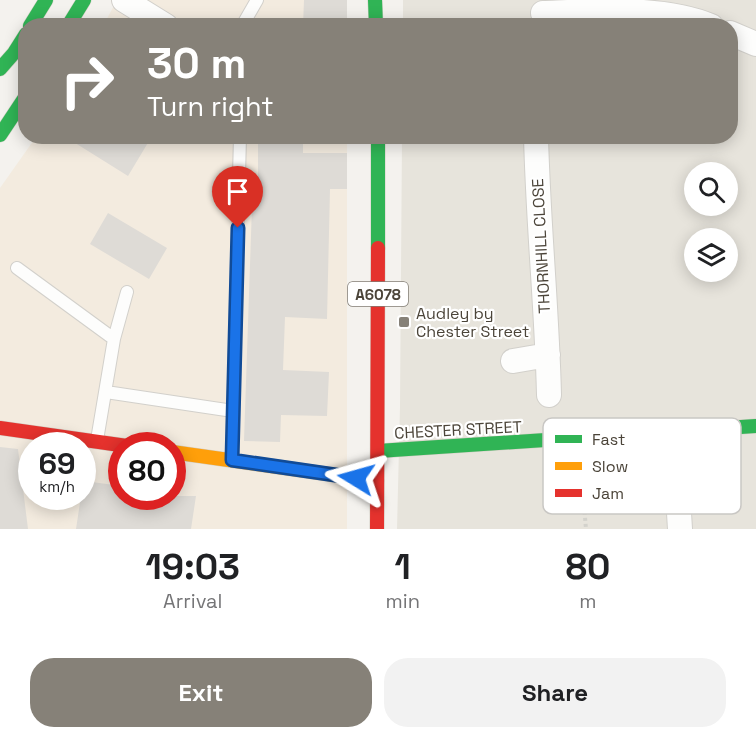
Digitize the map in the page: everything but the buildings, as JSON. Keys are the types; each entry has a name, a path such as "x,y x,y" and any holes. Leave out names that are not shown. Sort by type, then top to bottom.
{"main road":[{"path":"35,18 46,0"},
{"path":"73,18 84,0"},
{"path":"375,0 376,18"},
{"path":"0,69 18,47"},
{"path":"0,135 18,108"},
{"name":"A6078","path":"377,529 378,144"},
{"name":"CHESTER STREET","path":"741,427 756,426"},
{"path":"0,428 108,443"},
{"name":"CHESTER STREET","path":"378,451 543,441"},
{"path":"186,454 377,481"}],"street":[{"path":"124,0 153,18"},
{"path":"542,13 624,10 687,18"},
{"path":"738,36 756,44"},
{"name":"THORNHILL CLOSE","path":"536,144 537,197 549,395"},
{"path":"513,361 548,356"},
{"path":"679,514 680,529"}],"lane":[{"path":"247,18 257,0"},
{"path":"232,460 240,144"},
{"path":"17,268 114,339"},
{"path":"97,441 114,339 127,292"},
{"path":"106,392 234,411"}],"path":[{"path":"585,514 586,529"}],"shaded area":[{"path":"117,0 345,0 346,18 107,18"},
{"path":"403,0 756,0 756,529 397,529 402,144 738,144 738,18 403,18"},
{"path":"31,144 347,144 347,529 0,529 0,188"}],"traffic: fast":[{"path":"35,18 46,0"},
{"path":"73,18 84,0"},
{"path":"375,0 376,18"},
{"path":"0,69 18,47"},
{"path":"0,135 18,108"},
{"path":"378,144 378,248"},
{"path":"741,427 756,426"},
{"path":"378,451 543,440"}],"traffic: slow":[{"path":"186,454 377,481"}],"traffic: jam":[{"path":"377,529 378,248"},
{"path":"0,428 108,443"}],"place":[{"name":"Audley by Chester Street","path":"404,322"}],"route":[{"path":"238,228 232,460 356,478"}]}
